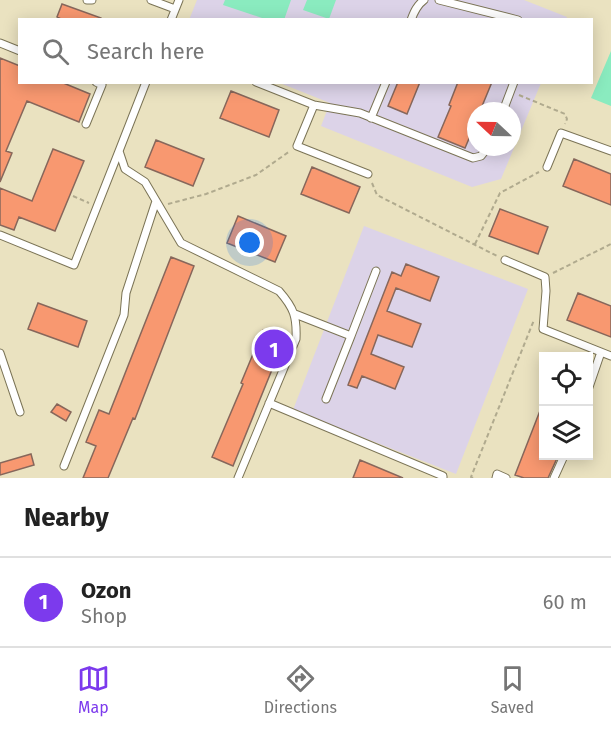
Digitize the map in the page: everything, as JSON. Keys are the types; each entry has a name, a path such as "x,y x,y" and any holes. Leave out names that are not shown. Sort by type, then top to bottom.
{"lane":[{"path":"151,0 175,9"},
{"path":"172,18 179,0"},
{"path":"412,18 415,10 424,0"},
{"path":"439,0 510,18"},
{"path":"0,43 18,50"},
{"path":"86,124 102,85 100,84"},
{"path":"0,235 74,265 145,84"},
{"path":"261,84 314,105 351,111 371,118 465,156 473,158 481,156"},
{"path":"371,118 385,84"},
{"path":"506,102 513,84"},
{"path":"314,105 297,146 368,174"},
{"path":"547,167 561,133 611,152"},
{"path":"120,151 125,169 145,182 181,243 279,291 295,314 296,339 238,478"},
{"path":"64,466 124,315 126,293 158,204"},
{"path":"505,260 545,277 543,329 611,356"},
{"path":"326,399 376,271"},
{"path":"295,314 351,336"},
{"path":"593,375 601,352"},
{"path":"0,353 20,412"},
{"path":"269,404 443,476 443,478"},
{"path":"554,478 562,460"},
{"path":"496,478 497,474 506,478"}],"path":[{"path":"510,92 565,114 567,119 561,133"},
{"path":"158,204 206,194 256,175 297,146"},
{"path":"475,244 500,193 547,167"},
{"path":"368,174 377,195 505,260"},
{"path":"73,196 97,206"},
{"path":"545,277 611,244"},
{"path":"471,478 537,313"}],"shaded area":[{"path":"197,0 524,0 567,17 567,18 190,18"},
{"path":"282,84 541,84 521,131 521,102 467,102 467,156 511,156 501,179 472,187 321,126 330,103"},
{"path":"364,226 528,289 456,474 293,410"}],"green space":[{"path":"225,0 291,0 285,18 262,18 223,5"},
{"path":"307,0 336,0 329,18 303,10"},
{"path":"611,51 611,106 591,98"}],"building":[{"path":"62,4 101,18 59,18 57,17"},
{"path":"0,58 18,65 18,84 66,84 90,94 79,122 27,101 6,151 12,153 0,182"},
{"path":"397,84 419,84 407,114 388,106"},
{"path":"457,84 491,84 484,102 467,102 465,148 438,137 451,106 449,105"},
{"path":"231,91 279,110 269,137 220,118"},
{"path":"156,140 204,159 193,186 145,167"},
{"path":"53,149 84,161 55,231 19,217 14,230 0,225 0,188 32,201"},
{"path":"574,159 611,174 611,205 563,186"},
{"path":"312,167 360,187 349,213 301,194"},
{"path":"500,209 548,227 538,254 489,236"},
{"path":"238,216 286,236 275,262 227,243"},
{"path":"171,257 194,266 135,419 133,418 108,478 83,478 96,446 86,442 99,410 109,414"},
{"path":"406,264 439,277 430,301 396,288 387,311 421,324 412,347 378,335 371,354 404,367 395,389 362,376 357,388 348,385 392,272 401,276"},
{"path":"578,293 611,306 611,337 567,320"},
{"path":"38,303 87,321 78,347 28,329"},
{"path":"263,330 284,340 233,466 212,457"},
{"path":"57,404 71,412 66,421 51,412"},
{"path":"539,413 539,460 556,460 548,478 524,478 515,475"},
{"path":"31,454 34,465 0,475 0,463"},
{"path":"360,460 403,478 353,478"}],"place":[{"name":"Ozon","path":"274,349"}]}
